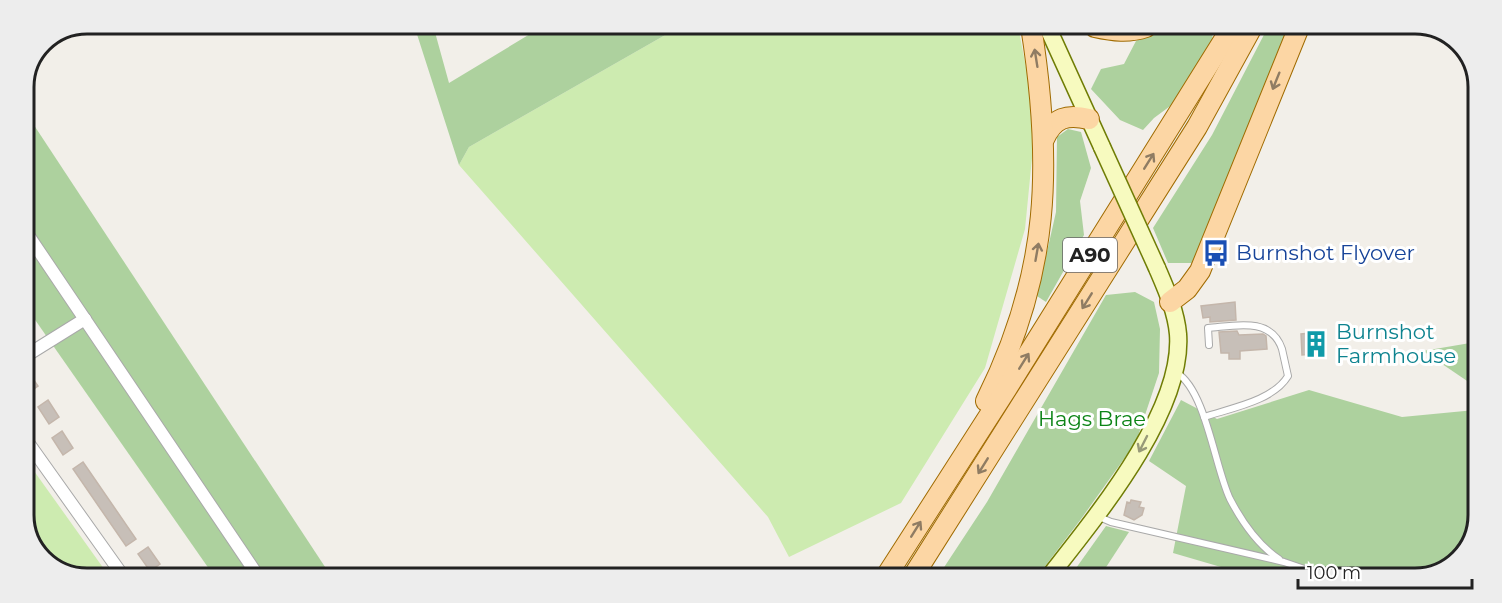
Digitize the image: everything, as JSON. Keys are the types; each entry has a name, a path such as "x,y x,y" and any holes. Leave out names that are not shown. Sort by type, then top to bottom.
{"main road":[{"path":"946,481 994,385 1030,289 1038,250 1043,208 1044,139 1039,77 1032,34"},
{"name":"A90","path":"891,568 1007,388 1228,34"},
{"name":"A90","path":"918,568 1197,127 1248,34"},
{"path":"1170,302 1187,289 1200,271 1296,34"},
{"path":"1044,139 1050,127 1064,117 1077,116 1089,119"}],"street":[{"path":"1050,34 1157,268 1170,302 1178,335 1173,371 1166,398 1137,455 1125,477 1056,568"},
{"path":"34,244 253,568"},
{"path":"35,350 85,319"},
{"path":"35,452 117,568"}],"lane":[{"path":"1204,417 1270,395 1282,386 1288,376 1281,346 1270,330 1254,325 1208,328 1209,345"},
{"path":"1173,371 1180,374 1188,383 1204,417 1230,498 1254,537 1265,550 1284,562"},
{"path":"1096,515 1111,522 1302,568"}],"green space":[{"path":"417,34 435,34 449,83 530,34 667,34 469,147 459,165"},
{"path":"667,34 1020,34 1029,83 1033,148 1025,229 985,368 901,503 789,557 768,517 459,165 469,147"},
{"path":"1152,34 1212,34 1213,40 1177,101 1154,118 1143,130 1120,120 1091,89 1101,69 1124,64 1136,41"},
{"path":"1264,34 1289,34 1195,263 1168,263 1153,228 1212,135"},
{"path":"34,125 326,568 208,568 35,319"},
{"path":"1068,129 1081,132 1091,168 1080,201 1084,235 1046,302 1037,296 1056,212 1057,137"},
{"name":"Hags Brae","path":"1135,292 1154,302 1160,329 1159,373 1136,442 1044,568 944,568 987,502 1106,295"},
{"path":"1468,343 1468,381 1423,351"},
{"path":"1309,390 1402,417 1468,411 1468,515 1465,532 1456,548 1444,560 1421,568 1224,568 1173,553 1186,486 1149,461 1181,400 1217,419"},
{"path":"35,472 103,568 71,566 58,560 46,548 36,529"},
{"path":"1106,526 1129,532 1106,568 1076,568"}],"building":[{"path":"1235,302 1236,320 1210,322 1210,317 1203,318 1201,306"},
{"path":"1237,331 1239,335 1263,334 1266,336 1267,349 1240,351 1240,359 1229,359 1229,353 1221,353 1219,332"},
{"name":"Burnshot Farmhouse","path":"1320,332 1321,348 1314,348 1314,354 1302,355 1301,334"},
{"path":"48,400 59,417 49,424 38,407"},
{"path":"62,431 73,448 63,455 52,438"},
{"path":"83,462 136,539 126,546 73,469"},
{"path":"1131,500 1141,502 1139,507 1144,508 1142,515 1134,520 1124,515 1127,502 1130,503"},
{"path":"148,547 160,564 154,568 148,568 138,554"}],"place":[{"name":"Burnshot Flyover","path":"1216,253"},
{"name":"Burnshot Farmhouse","path":"1316,344"}]}
